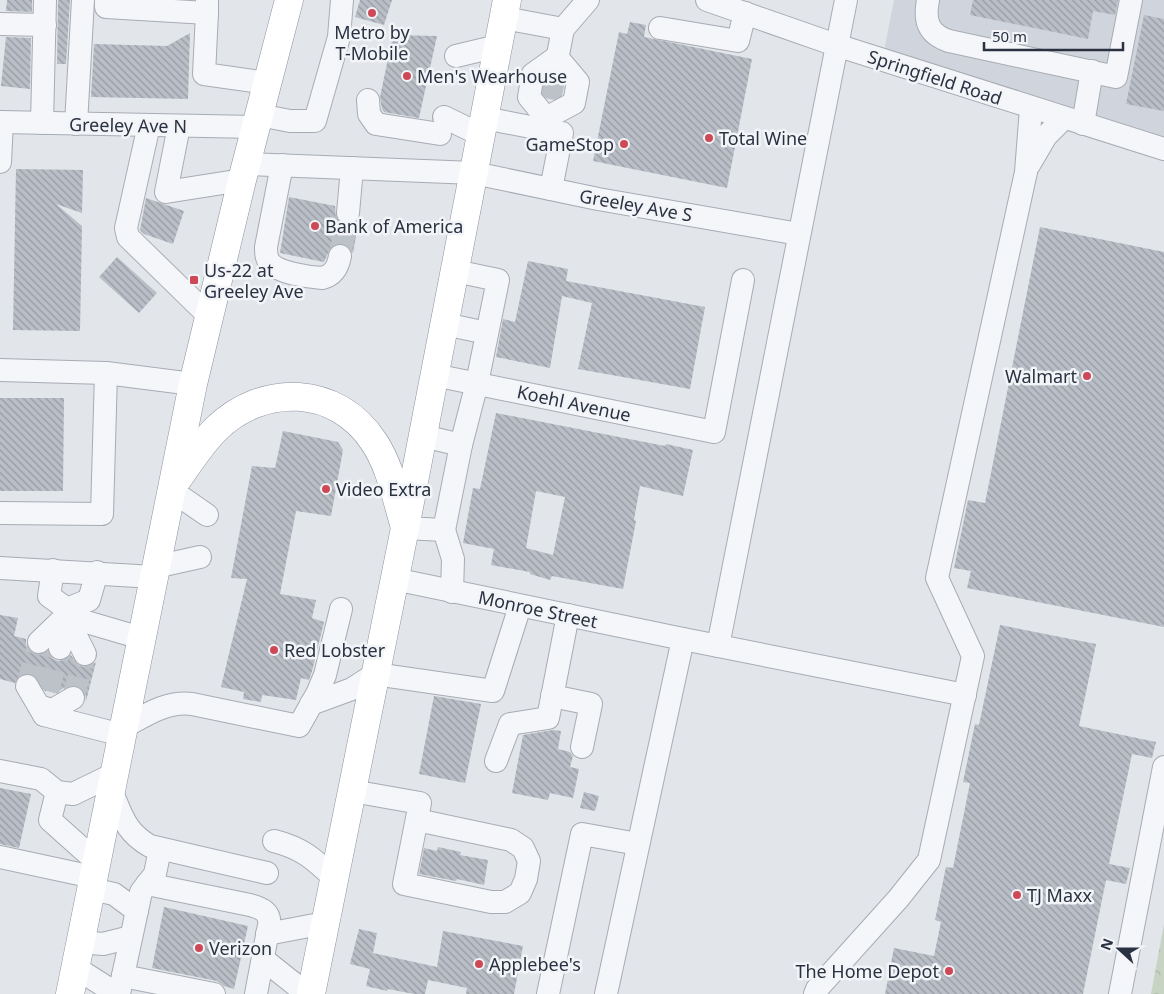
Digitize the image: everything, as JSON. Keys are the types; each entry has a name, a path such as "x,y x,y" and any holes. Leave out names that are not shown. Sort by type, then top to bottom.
{"highway":[{"path":"75,968 154,572 208,315 287,2"},
{"path":"311,994 405,528 505,9"},
{"path":"171,490 208,438 217,428 240,410 257,402 277,397 308,398 324,402 346,413 366,431 381,454 405,528"}],"street":[{"path":"42,123 46,0"},
{"path":"76,124 83,0"},
{"path":"106,0 106,8 207,6 204,74 267,83"},
{"name":"Greeley Ave N","path":"1,122 180,126 257,121 315,121 339,37 342,0"},
{"path":"548,106 563,28 588,0"},
{"name":"Springfield Road","path":"707,0 836,45 1164,149"},
{"path":"718,646 846,0"},
{"path":"928,0 927,19 930,30 938,38 949,42 1116,77 1131,0"},
{"path":"505,9 563,28"},
{"path":"660,28 738,41 745,13"},
{"path":"0,24 45,24"},
{"path":"456,56 498,46"},
{"path":"551,189 562,133 548,106 529,97 533,74 557,57"},
{"path":"368,100 369,114 376,124 482,126 548,106 574,103 578,82 557,57"},
{"path":"1026,172 1046,136 1074,121 1092,71"},
{"path":"816,994 817,988 898,899 929,860 973,656 937,578 1026,172 1032,108"},
{"path":"0,162 1,122"},
{"path":"149,125 126,228 128,237 208,315"},
{"name":"Greeley Ave S","path":"180,126 166,192 244,172 282,165 474,173 598,199 799,234"},
{"path":"282,165 266,247 267,258 270,264 284,271 322,278 335,270 340,256"},
{"path":"348,213 352,168"},
{"path":"452,592 453,560 444,530 498,280 455,271"},
{"name":"Koehl Avenue","path":"434,374 714,432 743,280"},
{"path":"444,324 487,333"},
{"path":"0,370 106,373 193,384"},
{"path":"0,513 102,514 106,373"},
{"path":"423,436 461,445"},
{"path":"171,490 207,515"},
{"path":"405,528 444,530"},
{"path":"0,568 154,572 200,557"},
{"path":"52,570 49,596 66,613 85,654"},
{"path":"50,645 66,613 89,600 97,572"},
{"name":"Monroe Street","path":"394,579 568,616 965,695"},
{"path":"311,704 352,689 375,674 493,691 520,606"},
{"path":"44,716 123,731 161,707 176,703 192,704 299,726 320,689 329,664 341,609"},
{"path":"66,613 141,638"},
{"path":"496,761 510,724 548,718 568,616"},
{"path":"606,994 683,639"},
{"path":"38,689 44,716"},
{"path":"552,696 591,704 582,748"},
{"path":"44,716 73,698"},
{"path":"1120,994 1164,767"},
{"path":"0,772 41,779 57,792 73,794 112,782 131,831 137,839 160,849 267,873"},
{"path":"352,791 511,840 523,848 529,861 526,879 520,893 505,902 491,902 404,884 418,812"},
{"path":"57,792 50,820 94,876 137,911"},
{"path":"548,994 582,834 638,844"},
{"path":"274,841 301,850 314,859 334,878"},
{"path":"120,988 142,892 155,874 160,849"},
{"path":"0,857 94,876"},
{"path":"148,884 250,904 263,909 270,919 256,994"},
{"path":"268,934 325,923"},
{"path":"131,937 103,944 75,968 120,988 214,994"},
{"path":"263,959 307,994"}],"shaded area":[{"path":"894,0 1164,0 1164,137 884,51"}],"green space":[{"path":"1164,924 1164,994 1151,994"}],"building":[{"path":"7,0 32,0 32,12 6,11"},
{"path":"58,0 70,0 66,64 57,64"},
{"name":"Metro by T-Mobile","path":"360,0 392,0 384,25 355,17"},
{"path":"973,0 1118,0 1115,15 1093,11 1088,39 970,15"},
{"path":"1144,15 1164,19 1164,111 1126,104"},
{"path":"630,22 646,25 644,37 752,59 727,188 593,161 619,32 627,34"},
{"path":"190,33 188,99 91,97 94,44 167,46"},
{"name":"Men's Wearhouse","path":"393,35 437,36 419,118 384,112 382,109 380,97"},
{"path":"6,37 31,38 30,89 1,86"},
{"path":"547,80 553,83 561,82 564,86 562,94 554,99 546,98 543,93"},
{"path":"16,169 83,170 82,213 56,204 82,226 80,331 13,330"},
{"name":"Bank of America","path":"289,197 335,206 336,219 346,226 354,225 359,219 353,253 349,247 342,243 331,247 324,262 280,253"},
{"path":"146,198 184,211 173,244 144,234 140,230"},
{"name":"Walmart","path":"1040,227 1164,252 1164,627 967,588 971,571 954,568 968,500 985,503"},
{"path":"117,257 157,293 139,313 99,277"},
{"path":"528,261 568,269 566,281 705,307 690,389 578,369 592,303 562,296 550,368 496,357 503,319 515,322"},
{"path":"0,398 64,398 63,491 0,491"},
{"path":"496,413 693,450 683,496 640,486 634,520 636,521 623,589 552,576 550,580 530,574 530,572 491,565 494,549 463,543 473,488 480,489","holes":["536,491 565,497 553,555 526,548"]},
{"path":"283,431 338,442 343,450 331,516 296,511 280,594 316,600 312,618 324,622 312,671 309,680 301,678 296,700 262,695 261,702 243,699 244,692 221,687 247,579 231,578 252,466 275,468"},
{"path":"0,615 18,618 14,636 26,639 26,646 29,651 35,654 42,655 48,652 51,658 58,661 65,660 71,655 77,665 84,667 96,662 86,701 85,692 79,686 67,686 55,693 45,691 34,675 27,673 20,675 15,683 0,679"},
{"path":"1000,625 1096,644 1079,726 1156,742 1152,758 1132,754 1109,864 1130,868 1126,884 1106,880 1083,994 885,994 894,948 934,956 941,922 935,920 946,867 953,868 970,783 963,782 975,724 979,725"},
{"path":"434,696 481,704 465,783 419,774"},
{"path":"553,730 561,731 558,749 570,752 573,756 570,767 579,769 573,798 550,793 548,800 512,793 523,735"},
{"path":"0,788 31,794 19,848 0,844"},
{"path":"584,792 599,796 595,811 580,808"},
{"path":"438,847 461,852 460,855 488,860 484,885 419,874 424,848 437,851"},
{"name":"Verizon","path":"164,907 248,926 234,989 224,986 217,981 152,968"},
{"name":"Applebee's","path":"359,929 377,933 373,953 437,967 443,931 523,946 514,994 466,994 467,988 428,980 425,994 388,989 387,991 366,986 370,969 350,964"}],"tunnel":[{"path":"550,99 554,79"},
{"path":"340,256 348,213"},
{"path":"27,686 39,642"},
{"path":"48,691 60,648"},
{"path":"73,698 85,654"}],"place":[{"name":"Metro by T-Mobile","path":"372,13"},
{"name":"Men's Wearhouse","path":"407,76"},
{"name":"Total Wine","path":"709,138"},
{"name":"GameStop","path":"624,144"},
{"name":"Bank of America","path":"315,226"},
{"name":"Us-22 at Greeley Ave","path":"194,280"},
{"name":"Walmart","path":"1087,376"},
{"name":"Video Extra","path":"326,489"},
{"name":"Red Lobster","path":"274,650"},
{"name":"TJ Maxx","path":"1017,895"},
{"name":"Verizon","path":"199,948"},
{"name":"Applebee's","path":"479,964"},
{"name":"The Home Depot","path":"949,971"}]}
